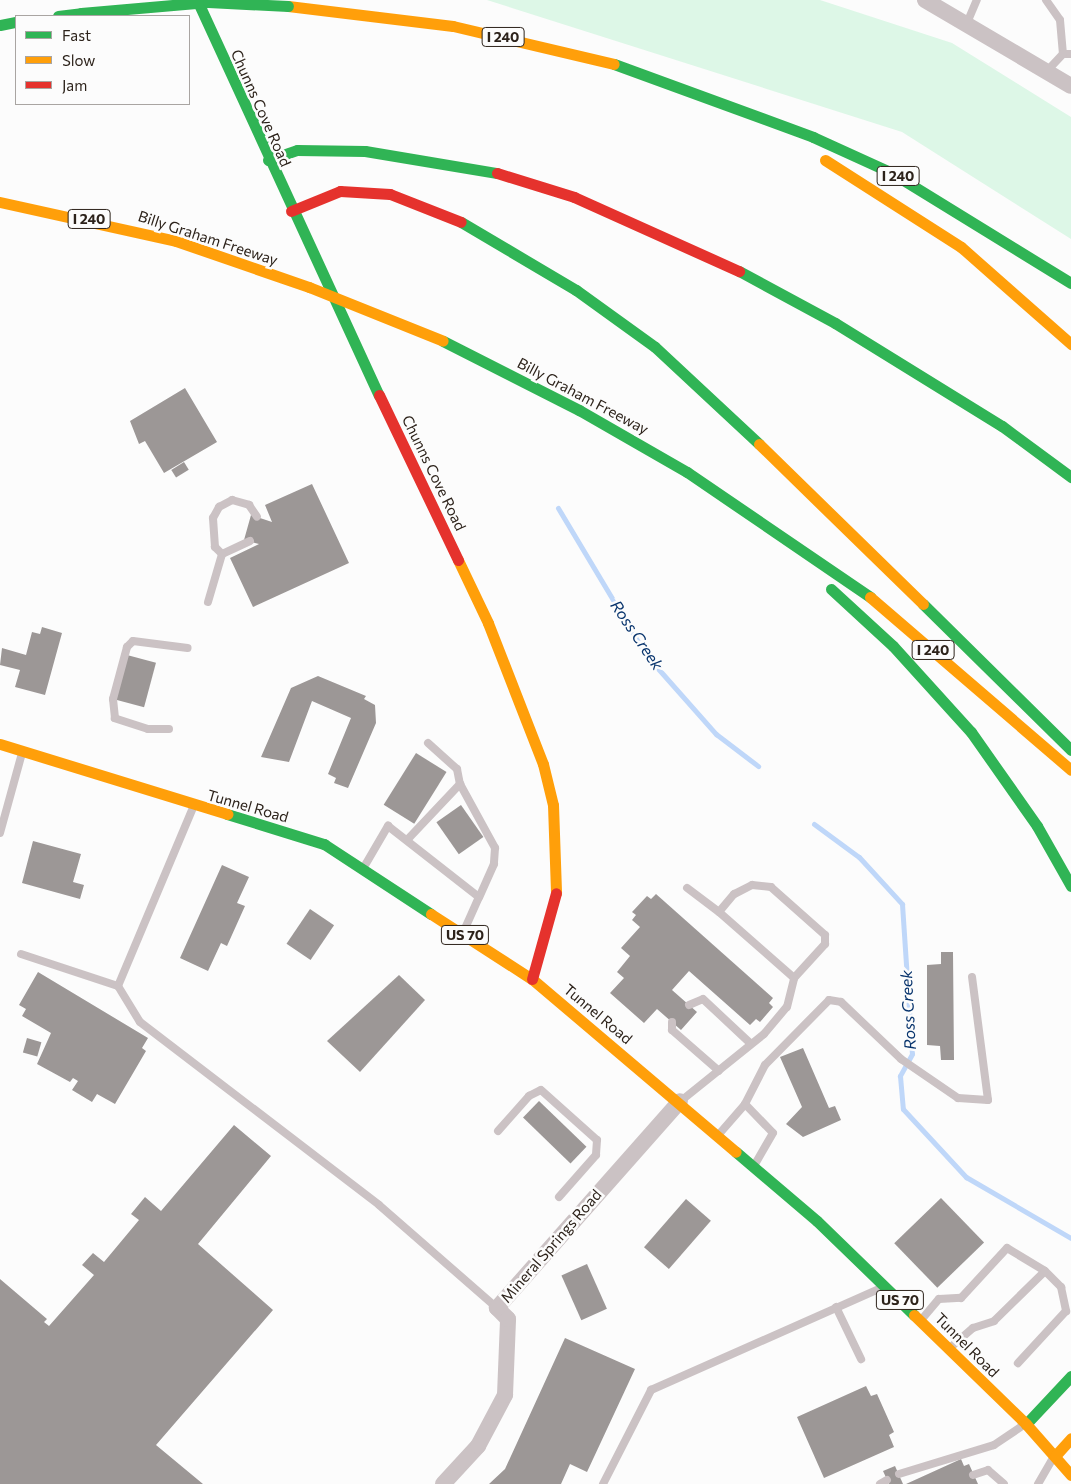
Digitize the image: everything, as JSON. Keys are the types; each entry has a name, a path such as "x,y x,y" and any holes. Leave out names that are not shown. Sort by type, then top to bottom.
{"main road":[{"name":"Chunns Cove Road","path":"197,0 291,211 488,623 543,764 553,805 558,879 555,908 532,979"},
{"name":"I 240","path":"66,15 208,2 288,6 453,26 634,69 813,136 892,173 1071,283"},
{"path":"0,25 15,22"},
{"path":"710,98 732,117 795,145"},
{"path":"268,160 297,150 365,151 498,173 574,197 745,274 834,323 1002,426 1071,477"},
{"path":"811,153 894,201 961,247 1071,344"},
{"path":"291,211 340,191 390,194 453,217 576,290 655,347 744,429 1071,750"},
{"name":"Billy Graham Freeway","path":"0,202 176,241 309,287 443,341 633,440 883,606 1071,770"},
{"path":"786,541 806,567 900,652 971,732 1037,826 1071,886"},
{"name":"Tunnel Road","path":"0,744 193,806 324,844 532,979 680,1101 885,1286 1026,1424 1071,1475"},
{"path":"1026,1424 1071,1376"},
{"path":"1055,1456 1071,1438"}],"street":[{"path":"928,2 1071,86"},
{"name":"Mineral Springs Road","path":"443,1484 478,1446 506,1395 508,1319 497,1308 680,1101"}],"lane":[{"path":"966,23 977,0"},
{"path":"1046,0 1060,20 1067,54 1047,71"},
{"path":"208,602 222,554 212,533 219,507 241,500 257,517"},
{"path":"222,554 250,542"},
{"path":"169,728 148,729 114,718 113,699 127,647 133,641 188,648"},
{"path":"428,743 457,768 460,784 495,848 494,864 462,933"},
{"path":"0,833 23,750"},
{"path":"408,839 460,784"},
{"path":"118,986 193,806"},
{"path":"363,869 388,826 408,839 479,896"},
{"path":"680,1101 719,1071 787,1007 794,978 825,944 825,935 771,886 752,885 734,894 719,912"},
{"path":"687,888 719,912 794,978"},
{"path":"21,954 118,986 140,1022 379,1205 497,1308"},
{"path":"719,1135 746,1104 765,1065 829,1000 842,1002 900,1059 958,1098 988,1100 972,978"},
{"path":"689,1004 703,999 750,1043"},
{"path":"672,1022 672,1030 719,1071"},
{"path":"498,1131 529,1096 541,1090 597,1140 596,1155 559,1197"},
{"path":"746,1104 773,1134 754,1166"},
{"path":"921,1320 939,1299 961,1298 1007,1248 1045,1271 1061,1287 1066,1311 1018,1363"},
{"path":"950,1349 973,1328 994,1321 1045,1271"},
{"path":"603,1484 651,1390 885,1286"},
{"path":"836,1307 861,1359"},
{"path":"899,1474 994,1446 1026,1424"},
{"path":"1038,1484 1055,1456"},
{"path":"973,1475 988,1470 1004,1484"}],"green space":[{"path":"487,0 820,0 952,43 1071,117 1071,239 902,132"}],"building":[{"path":"185,388 217,442 164,473 145,441 139,444 130,421"},
{"path":"184,462 189,470 176,478 171,470"},
{"path":"312,484 349,563 253,607 230,558 259,544 244,540 251,515 272,522 265,505"},
{"path":"42,627 62,633 45,695 15,687 20,670 0,665 2,648 26,655 32,632 40,634"},
{"path":"127,655 156,663 144,707 115,699"},
{"path":"318,676 366,696 364,699 375,705 376,723 348,788 334,783 336,778 328,774 351,718 312,701 289,762 261,757 291,688"},
{"path":"416,753 447,772 414,824 384,805"},
{"path":"461,805 483,837 459,854 436,822"},
{"path":"33,841 81,854 73,882 84,885 80,899 22,883"},
{"path":"222,865 249,877 237,903 245,906 227,946 221,943 208,971 180,958"},
{"path":"656,894 773,998 769,1003 773,1007 760,1022 756,1019 750,1025 689,971 672,990 697,1012 681,1030 657,1009 644,1023 610,993 624,978 617,972 630,956 621,948 640,927 632,920 636,915 632,912 647,896 651,899"},
{"path":"310,909 334,925 311,960 287,944"},
{"path":"941,952 953,952 954,1060 941,1060 940,1046 927,1045 927,965 941,964"},
{"path":"38,972 148,1038 142,1048 146,1051 115,1104 97,1094 92,1102 72,1090 78,1081 73,1078 70,1082 37,1064 51,1033 22,1016 26,1009 19,1005"},
{"path":"399,975 425,1000 360,1072 327,1041"},
{"path":"27,1038 41,1042 37,1057 23,1052"},
{"path":"803,1048 829,1108 835,1106 841,1120 803,1137 786,1124 802,1107 780,1057"},
{"path":"539,1101 586,1147 570,1163 523,1118"},
{"path":"234,1125 271,1156 198,1244 273,1310 156,1445 203,1484 0,1484 0,1279 47,1319 44,1322 49,1326 94,1275 82,1265 93,1253 104,1262 139,1220 131,1214 145,1197 161,1211"},
{"path":"941,1198 984,1243 937,1288 894,1243"},
{"path":"686,1199 711,1221 669,1269 644,1247"},
{"path":"587,1264 607,1309 581,1320 561,1275"},
{"path":"565,1338 635,1369 587,1472 570,1464 561,1484 489,1484 505,1469"},
{"path":"866,1386 871,1396 877,1394 894,1432 889,1435 894,1447 824,1478 797,1417"},
{"path":"961,1459 964,1466 969,1464 978,1484 906,1484"},
{"path":"895,1466 903,1484 889,1484 883,1471"}],"waterway":[{"name":"Ross Creek","path":"558,508 646,655 716,734 758,766"},
{"name":"Ross Creek","path":"814,824 859,857 902,904 912,1054 900,1076 903,1109 966,1177 1071,1238"}],"traffic: fast":[{"path":"197,0 379,395"},
{"path":"81,13 208,2 288,6"},
{"path":"66,15 81,13"},
{"path":"0,25 15,22"},
{"path":"614,64 813,137 892,173 1071,283"},
{"path":"268,160 297,150 365,151 497,173"},
{"path":"461,222 576,290 655,347 759,444"},
{"path":"739,271 835,323 1002,426 1071,477"},
{"path":"443,341 579,410 687,472 870,597"},
{"path":"831,589 893,646 971,732 1037,826 1071,886"},
{"path":"923,604 1071,750"},
{"path":"227,814 324,844 431,914"},
{"path":"736,1152 817,1221 914,1315"},
{"path":"1026,1424 1071,1376"}],"traffic: slow":[{"path":"288,6 453,26 614,64"},
{"path":"825,160 961,247 1071,344"},
{"path":"0,202 176,241"},
{"path":"176,241 309,287 443,341"},
{"path":"759,444 923,604"},
{"path":"458,560 488,623 543,764 553,805 556,893"},
{"path":"870,597 1071,770"},
{"path":"0,744 227,814"},
{"path":"431,914 532,979 736,1152"},
{"path":"914,1315 1026,1424 1071,1475"},
{"path":"1055,1456 1071,1438"}],"traffic: jam":[{"path":"497,173 574,197 739,271"},
{"path":"291,211 340,191 390,194 461,222"},
{"path":"379,395 458,560"},
{"path":"532,979 556,893"}]}
